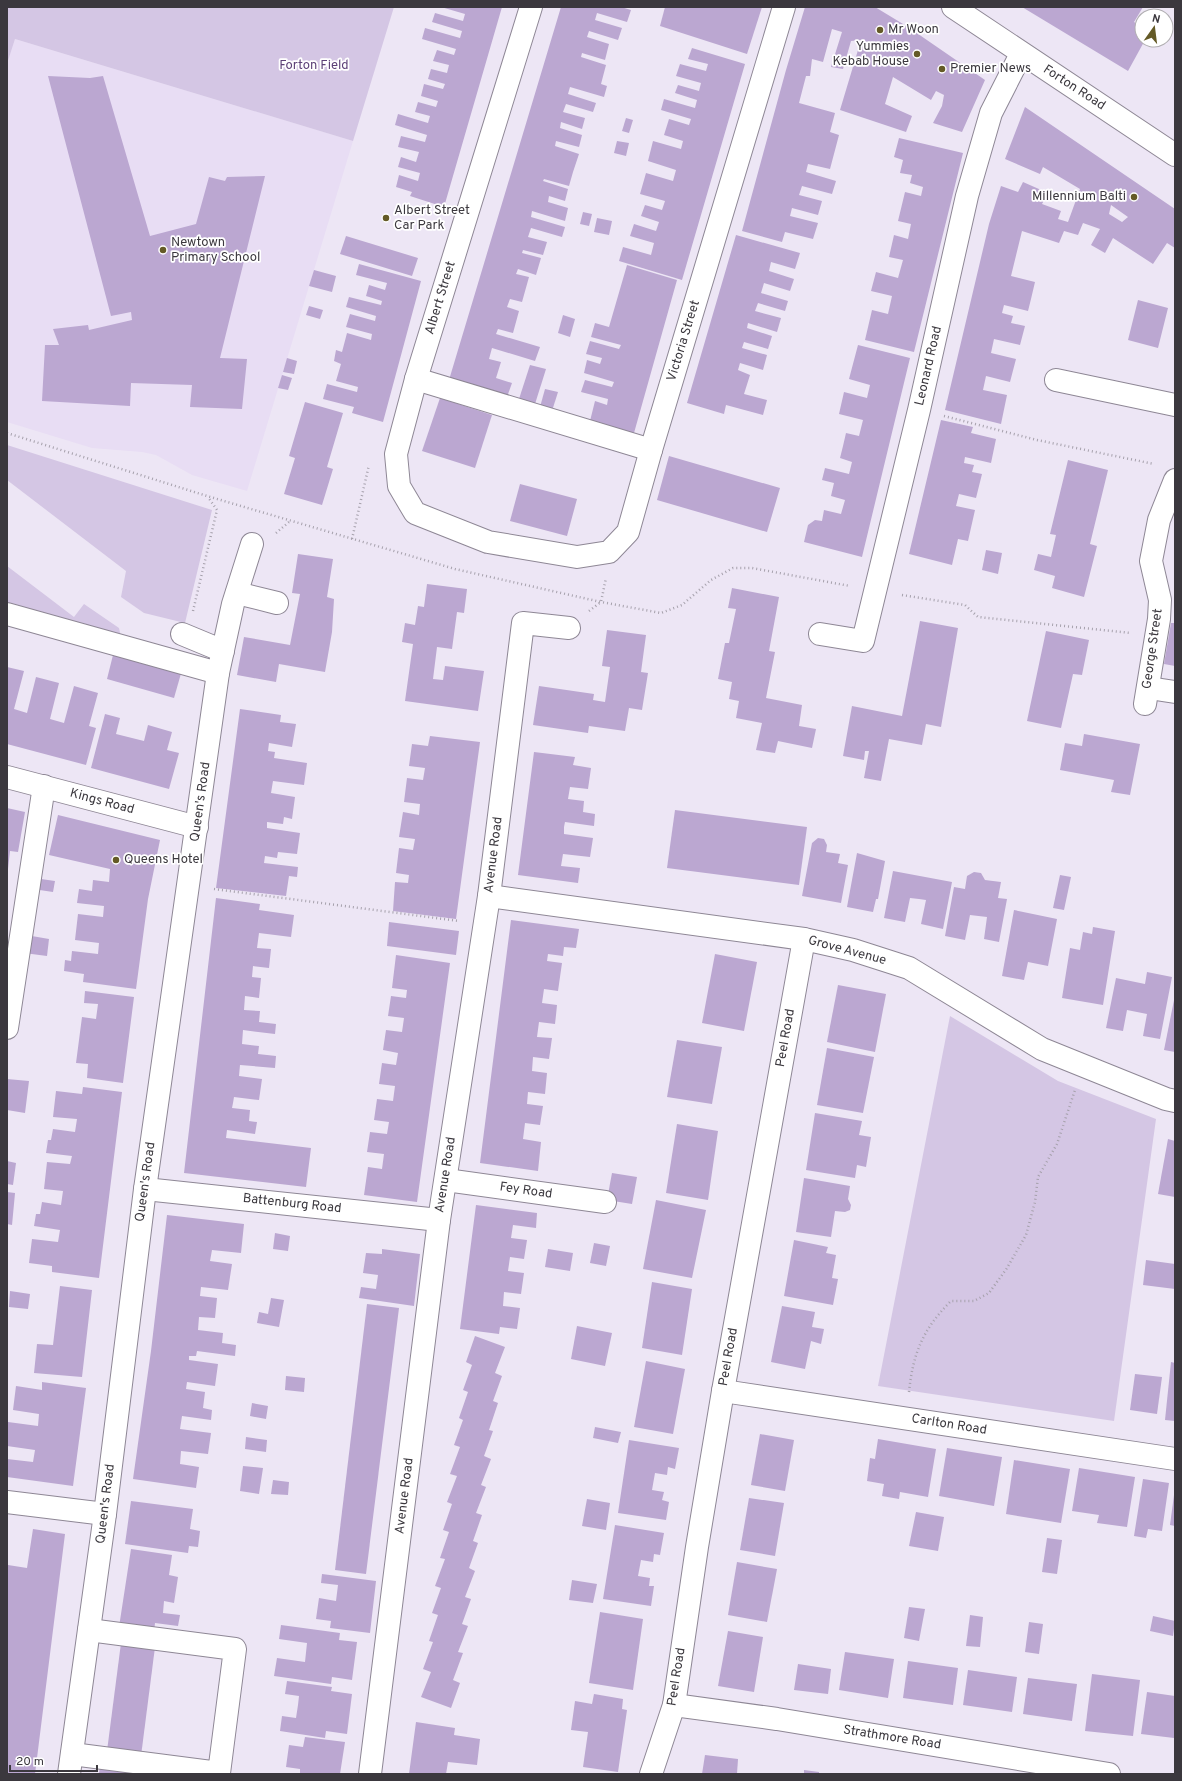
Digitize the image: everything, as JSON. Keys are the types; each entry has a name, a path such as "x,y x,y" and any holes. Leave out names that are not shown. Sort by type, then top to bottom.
{"street":[{"name":"Albert Street","path":"531,7 416,379 396,454 400,486 415,512 488,542 576,557 609,552"},
{"name":"Victoria Street","path":"609,552 628,532 651,450 784,7"},
{"name":"Forton Road","path":"953,7 1021,54 1175,155"},
{"name":"Leonard Road","path":"820,634 864,641 919,410 967,196 991,113 1021,54"},
{"path":"416,379 651,450"},
{"path":"1056,380 1175,405"},
{"name":"George Street","path":"1167,473 1151,560 1160,600 1159,619 1147,696 1175,692"},
{"name":"Queen's Road","path":"70,1764 89,1630 145,1188 218,673 236,593 252,544"},
{"path":"236,593 277,603"},
{"path":"7,614 218,673"},
{"name":"Avenue Road","path":"370,1774 439,1220 489,896 523,623 569,628"},
{"path":"182,634 203,641 223,651"},
{"name":"Kings Road","path":"7,777 197,827"},
{"path":"7,1028 44,786"},
{"name":"Grove Avenue","path":"489,896 804,939 853,950 909,968 1042,1049 1166,1099 1175,1101"},
{"name":"Peel Road","path":"650,1774 674,1705 697,1547 723,1391 804,939"},
{"name":"Fey Road","path":"446,1180 605,1202"},
{"name":"Battenburg Road","path":"145,1188 439,1220"},
{"name":"Carlton Road","path":"723,1391 1175,1459"},
{"path":"7,1502 104,1514"},
{"path":"70,1764 219,1773 235,1648 89,1630"},
{"name":"Strathmore Road","path":"674,1705 777,1719 1109,1774"}],"path":[{"path":"919,410 1167,473"},
{"path":"7,433 207,496 455,569 661,614 682,605 711,580 734,568 752,568 965,605 978,617 1143,634 1159,619"},
{"path":"352,539 371,459 396,454"},
{"path":"203,641 193,629 191,619 217,510 207,496"},
{"path":"569,628 601,602 609,567 609,552"},
{"path":"188,886 484,924"},
{"path":"907,1418 911,1372 922,1337 936,1316 951,1300 974,1301 989,1293 1007,1268 1026,1235 1038,1177 1057,1144 1083,1065"}],"shaded area":[{"name":"Newtown Primary School","path":"15,39 353,141 247,491 192,475 156,455 142,452 92,448 7,422 7,64"}],"green space":[{"name":"Forton Field","path":"7,7 394,7 353,141 15,39 7,64"},
{"path":"7,445 212,510 185,623 144,613 121,597 126,571 7,480"},
{"path":"7,566 74,617 84,604 119,628 121,637 7,606"},
{"path":"950,1016 1058,1081 1156,1119 1114,1421 878,1386"}],"building":[{"path":"441,7 502,7 444,207 410,196 412,192 396,187 399,175 418,181 420,173 398,167 401,157 416,162 419,152 398,147 401,136 425,142 427,135 395,125 398,114 428,123 430,116 415,112 418,102 436,107 438,101 421,96 424,84 443,89 445,84 428,79 431,69 447,73 449,65 433,61 437,50 454,55 456,49 422,39 425,28 460,38 462,31 432,22 435,13 463,21 465,14"},
{"path":"561,7 621,7 631,10 627,22 597,13 595,20 622,28 618,40 589,31 587,37 609,44 605,60 582,53 581,57 606,65 601,84 607,86 604,97 570,87 568,94 596,103 593,112 566,104 563,112 585,118 582,129 561,122 560,128 582,135 579,147 556,141 555,146 579,154 569,186 544,179 543,181 568,189 565,201 549,196 548,202 568,208 565,221 532,211 531,217 565,227 562,237 531,228 528,237 547,242 543,255 523,250 522,253 541,258 536,275 518,269 516,274 529,277 522,302 510,299 507,307 519,311 513,333 498,329 496,334 540,347 535,361 492,348 489,359 501,362 496,378 512,383 507,397 449,380"},
{"path":"665,7 762,7 747,54 660,26"},
{"path":"805,7 875,7 908,27 985,80 962,132 933,123 942,106 944,95 936,91 931,100 893,77 885,104 912,116 906,132 840,110 861,40 851,41 843,69 831,67 842,32 832,29 823,62 812,59 810,76 806,76 799,103 835,113 830,132 839,135 830,169 808,164 806,172 836,181 832,194 802,186 799,195 822,201 818,215 792,208 790,216 818,223 813,239 785,232 782,242 742,231 786,70"},
{"path":"1022,7 1143,7 1134,8 1134,48 1141,48 1128,71"},
{"path":"692,48 745,64 682,280 619,261 623,247 651,255 654,243 630,236 634,224 656,231 659,222 641,216 645,205 662,210 665,201 640,194 646,173 673,181 676,170 648,161 653,141 681,149 683,141 664,135 669,119 689,125 691,119 661,110 664,99 695,108 697,100 675,93 678,85 699,91 701,83 676,76 680,64 706,71 708,64 688,59"},
{"path":"48,76 90,78 103,76 150,236 196,224 209,177 225,181 227,177 265,176 220,358 247,359 242,409 190,407 192,385 131,383 130,406 42,401 45,345 59,345 53,329 88,325 89,330 132,320 131,312 111,316"},
{"path":"1025,107 1175,209 1175,248 1167,243 1153,264 1113,238 1105,253 1091,245 1100,229 1083,223 1078,235 1064,231 1059,243 1022,231 1011,276 1035,282 1031,299 1028,311 1004,305 1002,313 1013,316 1011,323 1025,326 1020,345 994,339 991,353 1016,359 1010,382 986,376 983,390 1007,395 1001,424 945,410 989,224 1001,186 1018,192 1023,182 1048,193 1042,204 1061,211 1058,219 1068,222 1080,189 1043,167 1040,174 1005,159","holes":["1111,205 1128,217 1122,222 1109,214"]},
{"path":"626,118 633,120 629,133 622,131"},
{"path":"899,138 963,153 914,352 865,340 872,310 888,314 892,296 871,291 876,272 898,278 903,260 889,257 894,235 908,239 911,224 898,221 905,192 921,196 923,187 910,183 912,175 900,173 903,160 894,157"},
{"path":"617,141 629,143 626,156 614,153"},
{"path":"583,212 592,214 589,226 580,224"},
{"path":"597,218 612,221 609,235 594,232"},
{"path":"736,235 800,253 795,269 771,262 769,271 794,279 790,291 764,283 761,293 788,301 785,311 758,303 755,311 781,318 777,332 748,323 747,328 772,336 768,349 744,342 742,348 767,355 763,370 740,363 738,370 750,375 744,394 767,400 763,415 726,405 724,414 687,403"},
{"path":"346,236 418,258 412,276 340,254"},
{"path":"359,264 421,281 383,422 352,413 354,407 323,399 327,384 357,392 358,387 336,381 341,364 334,361 336,350 342,352 347,333 371,340 372,334 346,327 350,314 375,321 376,316 346,307 349,297 381,305 382,301 366,296 369,285 385,290 387,283 356,275"},
{"path":"627,265 677,280 634,433 590,421 595,401 607,405 608,399 581,392 585,380 612,387 614,382 584,373 587,360 600,364 602,358 586,354 590,341 619,349 621,345 591,337 595,323 609,327"},
{"path":"314,270 336,276 332,292 309,286"},
{"path":"1138,300 1168,308 1158,348 1128,340"},
{"path":"309,306 323,310 320,319 306,315"},
{"path":"563,315 575,319 570,337 558,333"},
{"path":"858,345 910,358 862,557 804,542 808,525 815,520 822,521 824,510 841,514 845,500 831,496 834,483 822,480 825,468 849,474 852,462 840,458 846,433 859,436 863,420 839,414 844,392 867,398 870,385 849,379"},
{"path":"287,358 297,361 294,374 283,372"},
{"path":"530,365 546,369 535,404 519,399"},
{"path":"282,375 292,378 288,390 278,388"},
{"path":"545,389 558,392 552,411 540,407"},
{"path":"440,398 492,415 475,468 422,451"},
{"path":"305,402 343,413 327,467 333,469 322,505 284,494 295,458 289,456"},
{"path":"941,420 973,427 971,433 996,439 991,463 965,457 964,463 974,465 972,472 982,474 976,498 959,494 956,506 975,510 968,541 958,539 952,565 909,554"},
{"path":"669,456 780,488 767,532 657,500"},
{"path":"1068,460 1108,470 1090,544 1097,546 1084,597 1052,588 1055,576 1034,570 1038,554 1051,557 1056,535 1050,534"},
{"path":"520,484 577,499 567,536 510,521"},
{"path":"986,550 1002,553 998,574 982,570"},
{"path":"298,554 333,559 327,597 334,599 332,632 325,672 279,664 276,682 237,675 244,637 290,645 300,594 292,593"},
{"path":"427,584 467,589 464,613 457,612 452,649 437,647 433,679 443,680 445,666 484,671 478,711 405,701 413,644 402,642 405,623 415,625 418,606 424,607"},
{"path":"732,588 779,597 769,651 775,652 766,698 802,705 799,726 816,729 812,748 778,741 775,753 756,750 762,723 736,718 739,701 729,699 732,682 718,679 725,643 729,643 736,609 728,608"},
{"path":"920,621 958,628 941,727 926,724 922,745 889,739 881,781 864,778 869,751 865,751 864,760 843,756 852,706 902,716"},
{"path":"1171,623 1175,623 1175,666 1164,664"},
{"path":"607,630 646,635 641,672 648,673 642,710 629,708 625,731 589,726 588,733 533,725 539,686 594,694 593,700 605,702 610,667 602,666"},
{"path":"1046,631 1089,640 1082,675 1073,674 1061,728 1027,721"},
{"path":"114,651 182,670 174,698 107,679"},
{"path":"7,667 24,671 14,709 27,713 36,677 59,683 50,719 64,723 74,686 98,693 89,726 96,728 86,765 7,744"},
{"path":"240,709 281,715 280,722 296,724 292,747 269,743 268,751 275,752 274,758 307,763 304,785 273,781 271,793 295,797 292,819 284,817 283,824 267,822 267,828 300,833 297,854 278,852 277,858 265,856 264,863 298,867 297,877 289,876 286,896 216,888"},
{"path":"105,714 120,718 116,734 144,741 148,725 172,732 167,750 179,753 169,789 91,768"},
{"path":"1084,734 1140,744 1130,795 1111,792 1114,780 1060,770 1065,743 1082,746"},
{"path":"430,736 480,742 456,919 393,911 395,882 408,883 409,875 396,873 399,848 413,850 415,839 399,837 403,812 419,815 420,804 404,802 407,778 423,780 425,768 409,766 412,744 428,746"},
{"path":"534,752 575,757 573,765 591,768 588,789 570,787 568,799 584,801 583,812 595,814 594,826 565,822 564,827 564,834 593,838 590,857 563,854 561,866 580,868 578,883 518,875"},
{"path":"7,808 25,812 18,852 10,851 8,869"},
{"path":"675,810 807,827 799,885 667,868"},
{"path":"58,815 160,840 148,899 136,989 83,982 84,974 64,971 65,960 71,961 72,951 98,954 99,943 75,940 78,914 103,917 104,906 77,903 79,889 92,891 93,880 109,882 110,869 49,855"},
{"path":"818,838 824,839 827,845 826,852 840,854 838,863 848,865 841,903 802,896 812,843"},
{"path":"857,853 885,861 878,899 876,899 873,912 847,907"},
{"path":"893,871 952,882 943,929 921,924 926,900 910,898 905,922 884,918"},
{"path":"974,872 981,873 985,880 1001,882 998,898 1007,899 999,942 984,939 987,917 970,915 965,940 945,936 954,887 965,889 967,876"},
{"path":"1060,875 1071,877 1064,910 1053,908"},
{"path":"34,878 55,881 53,892 33,889"},
{"path":"216,898 260,904 259,910 294,915 291,937 259,933 257,948 271,949 269,968 253,966 252,977 261,978 259,998 245,996 244,1010 260,1011 259,1022 276,1024 275,1034 243,1030 242,1044 259,1046 258,1054 276,1056 275,1068 240,1065 239,1076 262,1079 259,1100 234,1097 232,1108 250,1110 249,1121 257,1122 255,1134 227,1130 226,1138 311,1148 306,1187 184,1173"},
{"path":"1014,910 1057,919 1048,966 1028,962 1024,980 1002,976"},
{"path":"511,920 579,929 576,948 564,947 563,956 548,954 547,961 562,963 558,991 544,989 542,1003 557,1005 555,1024 539,1022 537,1037 552,1038 549,1059 533,1057 532,1071 547,1073 545,1094 528,1092 527,1104 543,1106 540,1125 525,1123 523,1139 541,1142 538,1171 480,1163"},
{"path":"389,922 459,931 456,955 387,946"},
{"path":"1093,927 1115,931 1103,1005 1062,998 1070,948 1080,950 1083,932 1092,934"},
{"path":"26,935 49,939 47,956 24,953"},
{"path":"715,954 757,962 744,1031 702,1023"},
{"path":"396,955 450,963 417,1202 364,1195 368,1167 382,1169 384,1154 367,1152 370,1132 387,1134 389,1122 374,1120 377,1099 393,1101 395,1086 379,1084 382,1063 396,1065 398,1053 383,1050 386,1030 402,1032 404,1018 388,1016 391,996 406,998 407,990 392,988"},
{"path":"1147,972 1172,977 1160,1039 1143,1036 1147,1014 1127,1010 1123,1031 1106,1028 1116,978 1145,984"},
{"path":"838,985 886,994 875,1052 827,1042"},
{"path":"85,991 134,997 123,1083 87,1078 88,1064 76,1063 82,1017 96,1019 98,1004 84,1003"},
{"path":"1175,1000 1175,1052 1164,1050"},
{"path":"677,1040 722,1047 712,1104 667,1097"},
{"path":"827,1048 874,1057 863,1113 817,1105"},
{"path":"7,1079 29,1081 25,1113 7,1110"},
{"path":"83,1087 122,1092 99,1278 52,1272 52,1266 29,1263 32,1239 58,1242 60,1230 34,1226 36,1214 40,1214 42,1202 61,1205 63,1191 44,1189 47,1162 70,1164 72,1156 46,1153 48,1140 51,1140 53,1129 75,1132 77,1119 53,1117 56,1091 82,1094"},
{"path":"815,1113 862,1121 859,1135 871,1137 866,1167 857,1165 855,1178 806,1170"},
{"path":"677,1124 718,1131 708,1200 666,1193"},
{"path":"1168,1139 1175,1141 1175,1197 1158,1194"},
{"path":"7,1161 16,1163 13,1185 7,1184"},
{"path":"612,1173 637,1177 632,1204 607,1200"},
{"path":"804,1178 850,1186 848,1199 851,1205 850,1210 845,1212 835,1211 831,1237 796,1232"},
{"path":"7,1192 15,1193 12,1225 7,1224"},
{"path":"656,1200 706,1210 692,1278 643,1269"},
{"path":"476,1205 537,1213 536,1228 513,1225 511,1238 527,1240 524,1259 510,1257 508,1271 524,1273 521,1294 504,1292 503,1306 520,1308 517,1329 500,1327 499,1334 460,1329"},
{"path":"167,1215 244,1224 241,1253 212,1250 210,1261 232,1264 228,1290 201,1287 200,1296 217,1298 215,1318 199,1317 198,1330 223,1333 222,1343 236,1345 235,1356 197,1351 196,1356 189,1356 189,1360 218,1364 215,1386 187,1382 186,1389 205,1392 203,1408 212,1410 211,1420 182,1416 180,1429 211,1433 208,1454 181,1451 180,1464 199,1467 196,1488 133,1479 151,1351"},
{"path":"275,1233 290,1236 288,1251 273,1249"},
{"path":"794,1240 828,1247 826,1253 836,1255 832,1278 838,1279 833,1305 784,1296"},
{"path":"594,1243 610,1246 606,1266 590,1263"},
{"path":"382,1249 420,1254 414,1306 359,1298 361,1287 376,1289 378,1275 363,1273 366,1253 382,1254"},
{"path":"548,1249 573,1253 570,1271 545,1267"},
{"path":"1146,1260 1175,1264 1175,1289 1143,1285"},
{"path":"652,1282 692,1289 682,1355 642,1348"},
{"path":"60,1286 92,1290 82,1377 34,1373 37,1344 53,1345"},
{"path":"10,1291 30,1294 28,1309 9,1307"},
{"path":"271,1298 284,1300 279,1327 257,1323 259,1312 268,1314"},
{"path":"367,1304 399,1308 366,1574 335,1570"},
{"path":"782,1306 815,1312 812,1327 824,1329 821,1344 811,1341 805,1369 771,1362"},
{"path":"577,1326 612,1333 605,1366 571,1359"},
{"path":"475,1336 505,1347 495,1373 502,1376 493,1401 498,1403 489,1430 493,1431 484,1456 491,1459 481,1485 486,1487 476,1513 482,1515 473,1541 478,1543 469,1568 475,1571 465,1597 471,1599 462,1624 468,1626 458,1652 463,1653 453,1680 460,1683 451,1708 421,1697 431,1672 423,1669 433,1642 429,1641 438,1615 432,1613 441,1588 435,1586 445,1559 440,1558 449,1532 443,1530 452,1504 447,1502 457,1476 450,1474 460,1447 454,1445 463,1420 459,1418 468,1392 463,1390 472,1365 466,1362"},
{"path":"646,1361 685,1369 673,1434 634,1427"},
{"path":"1171,1362 1175,1363 1175,1421 1165,1420"},
{"path":"1135,1374 1162,1377 1157,1414 1130,1410"},
{"path":"286,1376 305,1378 304,1392 285,1390"},
{"path":"42,1382 86,1388 73,1486 7,1477 7,1459 33,1462 35,1450 7,1446 8,1422 38,1426 39,1414 13,1410 16,1386 42,1390"},
{"path":"252,1403 268,1406 266,1419 250,1416"},
{"path":"595,1427 621,1432 618,1443 593,1438"},
{"path":"760,1434 794,1440 785,1491 751,1485"},
{"path":"246,1437 267,1440 266,1452 245,1449"},
{"path":"878,1439 936,1449 928,1497 900,1492 899,1499 882,1496 884,1484 867,1481 870,1458 875,1459"},
{"path":"629,1440 679,1448 675,1469 668,1467 667,1475 655,1473 652,1490 664,1492 662,1500 669,1502 666,1520 618,1513"},
{"path":"947,1448 1002,1457 994,1506 939,1496"},
{"path":"1014,1460 1070,1469 1061,1523 1006,1514"},
{"path":"243,1466 263,1468 259,1494 240,1491"},
{"path":"1079,1468 1135,1477 1127,1527 1097,1523 1099,1515 1072,1511"},
{"path":"1143,1479 1169,1483 1162,1531 1148,1529 1146,1538 1134,1536"},
{"path":"273,1480 289,1482 288,1495 271,1494"},
{"path":"1175,1495 1175,1526 1170,1525"},
{"path":"749,1498 784,1503 775,1556 740,1550"},
{"path":"587,1499 610,1503 606,1530 582,1526"},
{"path":"131,1501 193,1509 190,1529 200,1531 198,1547 189,1546 188,1553 125,1544"},
{"path":"916,1512 944,1517 938,1551 909,1546"},
{"path":"615,1525 664,1533 660,1555 654,1554 653,1562 641,1560 638,1576 650,1578 649,1586 654,1586 651,1606 603,1599"},
{"path":"33,1529 65,1534 35,1774 7,1774 7,1570 8,1565 27,1568"},
{"path":"1047,1538 1062,1540 1057,1574 1042,1572"},
{"path":"131,1549 172,1555 169,1575 178,1577 174,1603 164,1601 163,1613 180,1615 178,1626 155,1623 154,1632 119,1627"},
{"path":"737,1562 777,1569 767,1622 728,1615"},
{"path":"322,1574 376,1581 370,1633 330,1628 331,1621 316,1619 319,1598 336,1601 338,1585 321,1583"},
{"path":"572,1580 597,1584 593,1603 569,1600"},
{"path":"909,1607 925,1609 919,1641 904,1638"},
{"path":"600,1612 643,1619 633,1690 589,1683"},
{"path":"970,1615 983,1617 980,1647 966,1646"},
{"path":"1153,1616 1175,1621 1173,1636 1150,1631"},
{"path":"1029,1622 1043,1624 1039,1654 1025,1652"},
{"path":"281,1625 340,1633 339,1640 357,1642 352,1680 332,1677 331,1684 274,1676 277,1658 305,1662 307,1643 279,1639"},
{"path":"728,1631 763,1637 754,1692 718,1686"},
{"path":"121,1643 155,1647 141,1756 107,1751"},
{"path":"845,1652 894,1659 888,1698 839,1690"},
{"path":"908,1661 958,1668 953,1705 903,1698"},
{"path":"798,1664 831,1669 828,1694 794,1690"},
{"path":"968,1670 1017,1677 1012,1712 963,1705"},
{"path":"1092,1674 1140,1680 1133,1736 1085,1731"},
{"path":"1028,1678 1077,1684 1072,1721 1023,1714"},
{"path":"287,1681 332,1687 331,1691 352,1694 347,1734 326,1731 325,1738 280,1731 282,1716 296,1718 298,1705 299,1696 285,1694"},
{"path":"1147,1692 1175,1696 1174,1738 1141,1734"},
{"path":"594,1694 623,1699 622,1709 627,1710 618,1772 583,1767 588,1732 571,1730 575,1701 592,1704"},
{"path":"416,1722 455,1728 454,1735 480,1739 477,1765 448,1762 446,1774 409,1774"},
{"path":"305,1737 345,1742 340,1774 300,1774 300,1769 286,1767 289,1745 303,1747"},
{"path":"705,1755 738,1759 737,1774 702,1774"},
{"path":"100,1765 155,1774 99,1774"},
{"path":"804,1770 819,1772 819,1774 804,1774"}],"place":[{"name":"Mr Woon","path":"880,30"},
{"name":"Yummies Kebab House","path":"917,54"},
{"name":"Premier News","path":"942,69"},
{"name":"Millennium Balti","path":"1134,197"},
{"name":"Albert Street Car Park","path":"386,218"},
{"name":"Newtown Primary School","path":"163,250"},
{"name":"Queens Hotel","path":"116,860"}]}
